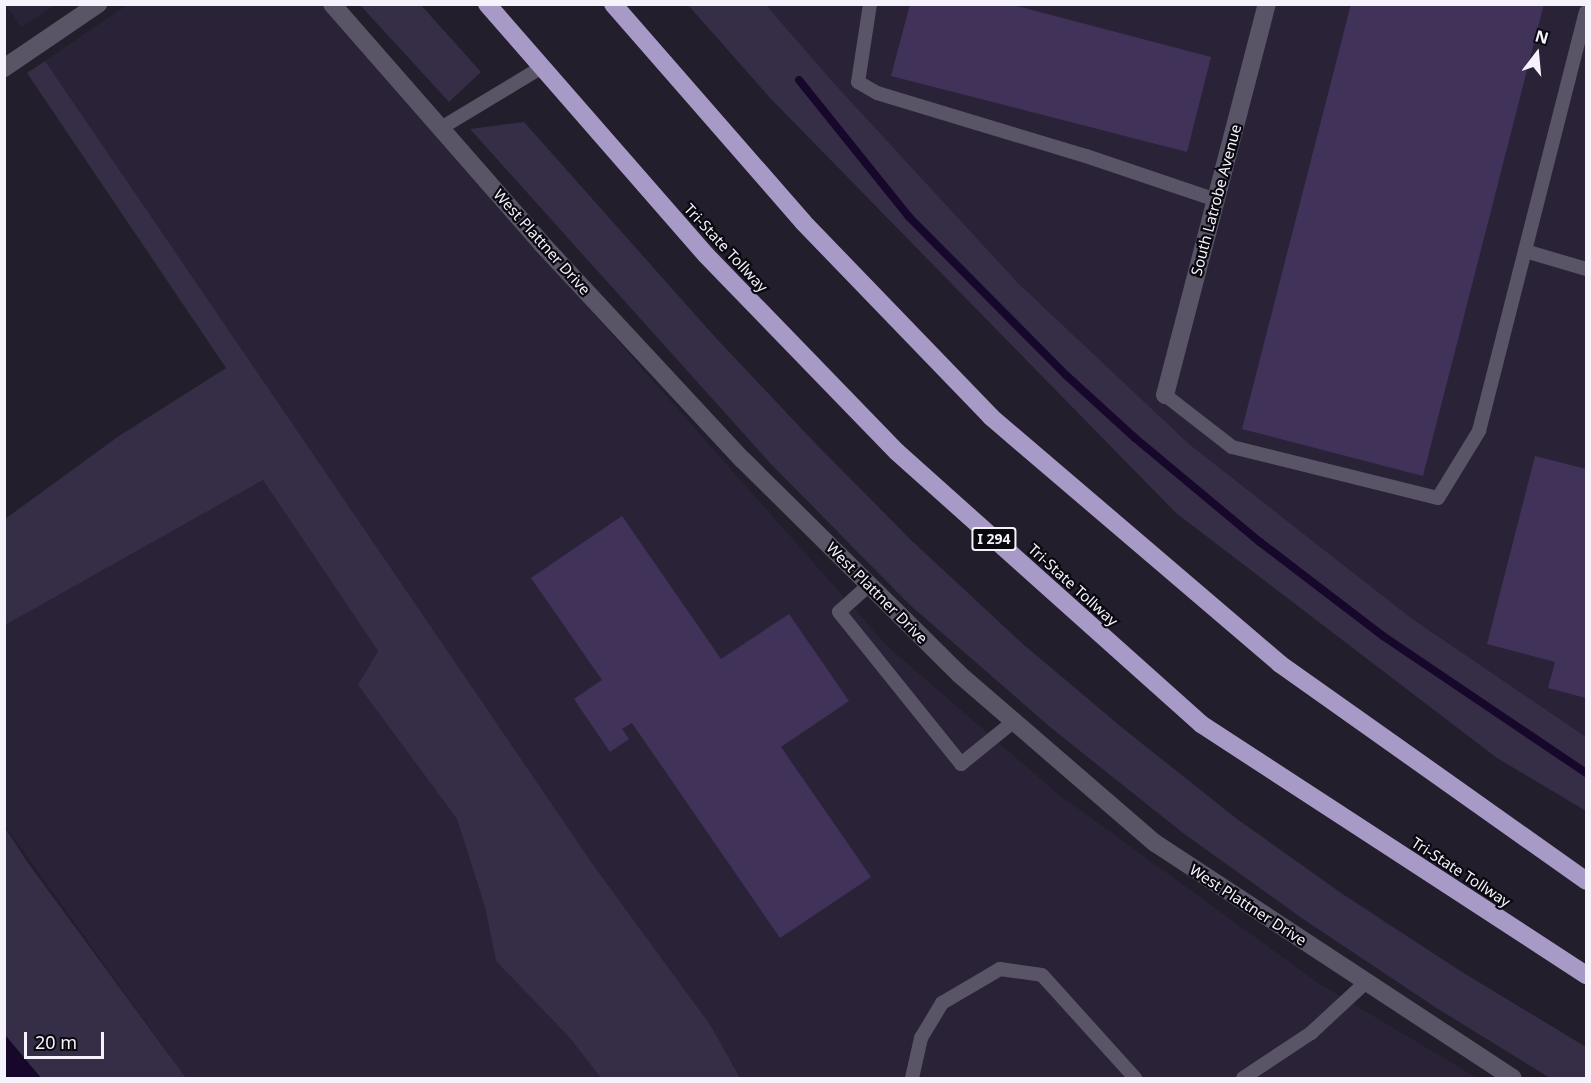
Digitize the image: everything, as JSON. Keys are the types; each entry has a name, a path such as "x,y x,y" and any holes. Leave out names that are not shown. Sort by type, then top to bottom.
{"highway":[{"name":"Tri-State Tollway","path":"487,4 706,255 897,452 1201,724 1587,975"},
{"path":"612,4 803,222 991,417 1280,664 1587,881"}],"street":[{"path":"4,68 98,4"},
{"name":"West Plattner Drive","path":"332,4 541,243 743,460 959,674 1155,843 1512,1078"},
{"name":"South Latrobe Avenue","path":"1165,395 1216,200 1262,6"}],"lane":[{"path":"870,4 858,82 877,93 1086,156 1216,200"},
{"path":"1165,395 1232,447 1438,498 1479,431 1587,12"},
{"path":"441,128 542,67"},
{"path":"1526,251 1587,269"},
{"path":"869,585 838,612 961,764 1013,722"},
{"path":"912,1078 921,1038 942,1003 1000,969 1042,975 1135,1078"},
{"path":"1243,1078 1311,1033 1366,982"}],"shaded area":[{"path":"5,5 55,5 22,27"},
{"path":"127,5 321,5 887,646 1058,794 1318,983 1477,1078 740,1078 711,1026 594,866 45,61"},
{"path":"360,5 421,5 481,72 449,102"},
{"path":"688,5 766,5 832,81 1018,283 1189,444 1411,618 1586,737 1586,811 1497,758 1176,513 771,99"},
{"path":"766,5 1586,5 1586,737 1411,618 1189,444 1018,283 832,81"},
{"path":"45,61 594,866 711,1026 740,1078 601,1078 569,1037 496,961 485,907 457,819 358,685 378,651 263,480 5,625 5,519 119,436 226,368 27,73"},
{"path":"524,122 715,337 815,443 912,541 1024,645 1125,730 1237,819 1344,895 1462,972 1586,1047 1586,1078 1550,1078 1435,1007 1303,919 1183,833 1050,727 910,605 770,463 470,129"},
{"path":"263,480 378,651 358,685 457,819 485,907 496,961 569,1037 601,1078 186,1078 5,826 4,625"},
{"path":"4,826 28,863 186,1078 41,1078 5,1035"},
{"path":"5,1035 41,1078 5,1078"}],"building":[{"path":"910,4 1009,4 1211,57 1187,152 891,76"},
{"path":"1351,4 1544,4 1423,476 1242,429"},
{"path":"1535,456 1586,469 1586,698 1548,688 1555,662 1487,644"},
{"path":"622,516 721,659 789,614 849,701 781,747 871,877 780,938 632,723 622,729 629,739 610,752 574,699 602,680 531,578"}],"waterway":[{"path":"799,80 909,217 1067,376 1135,438 1260,542 1383,636 1586,773"}]}
